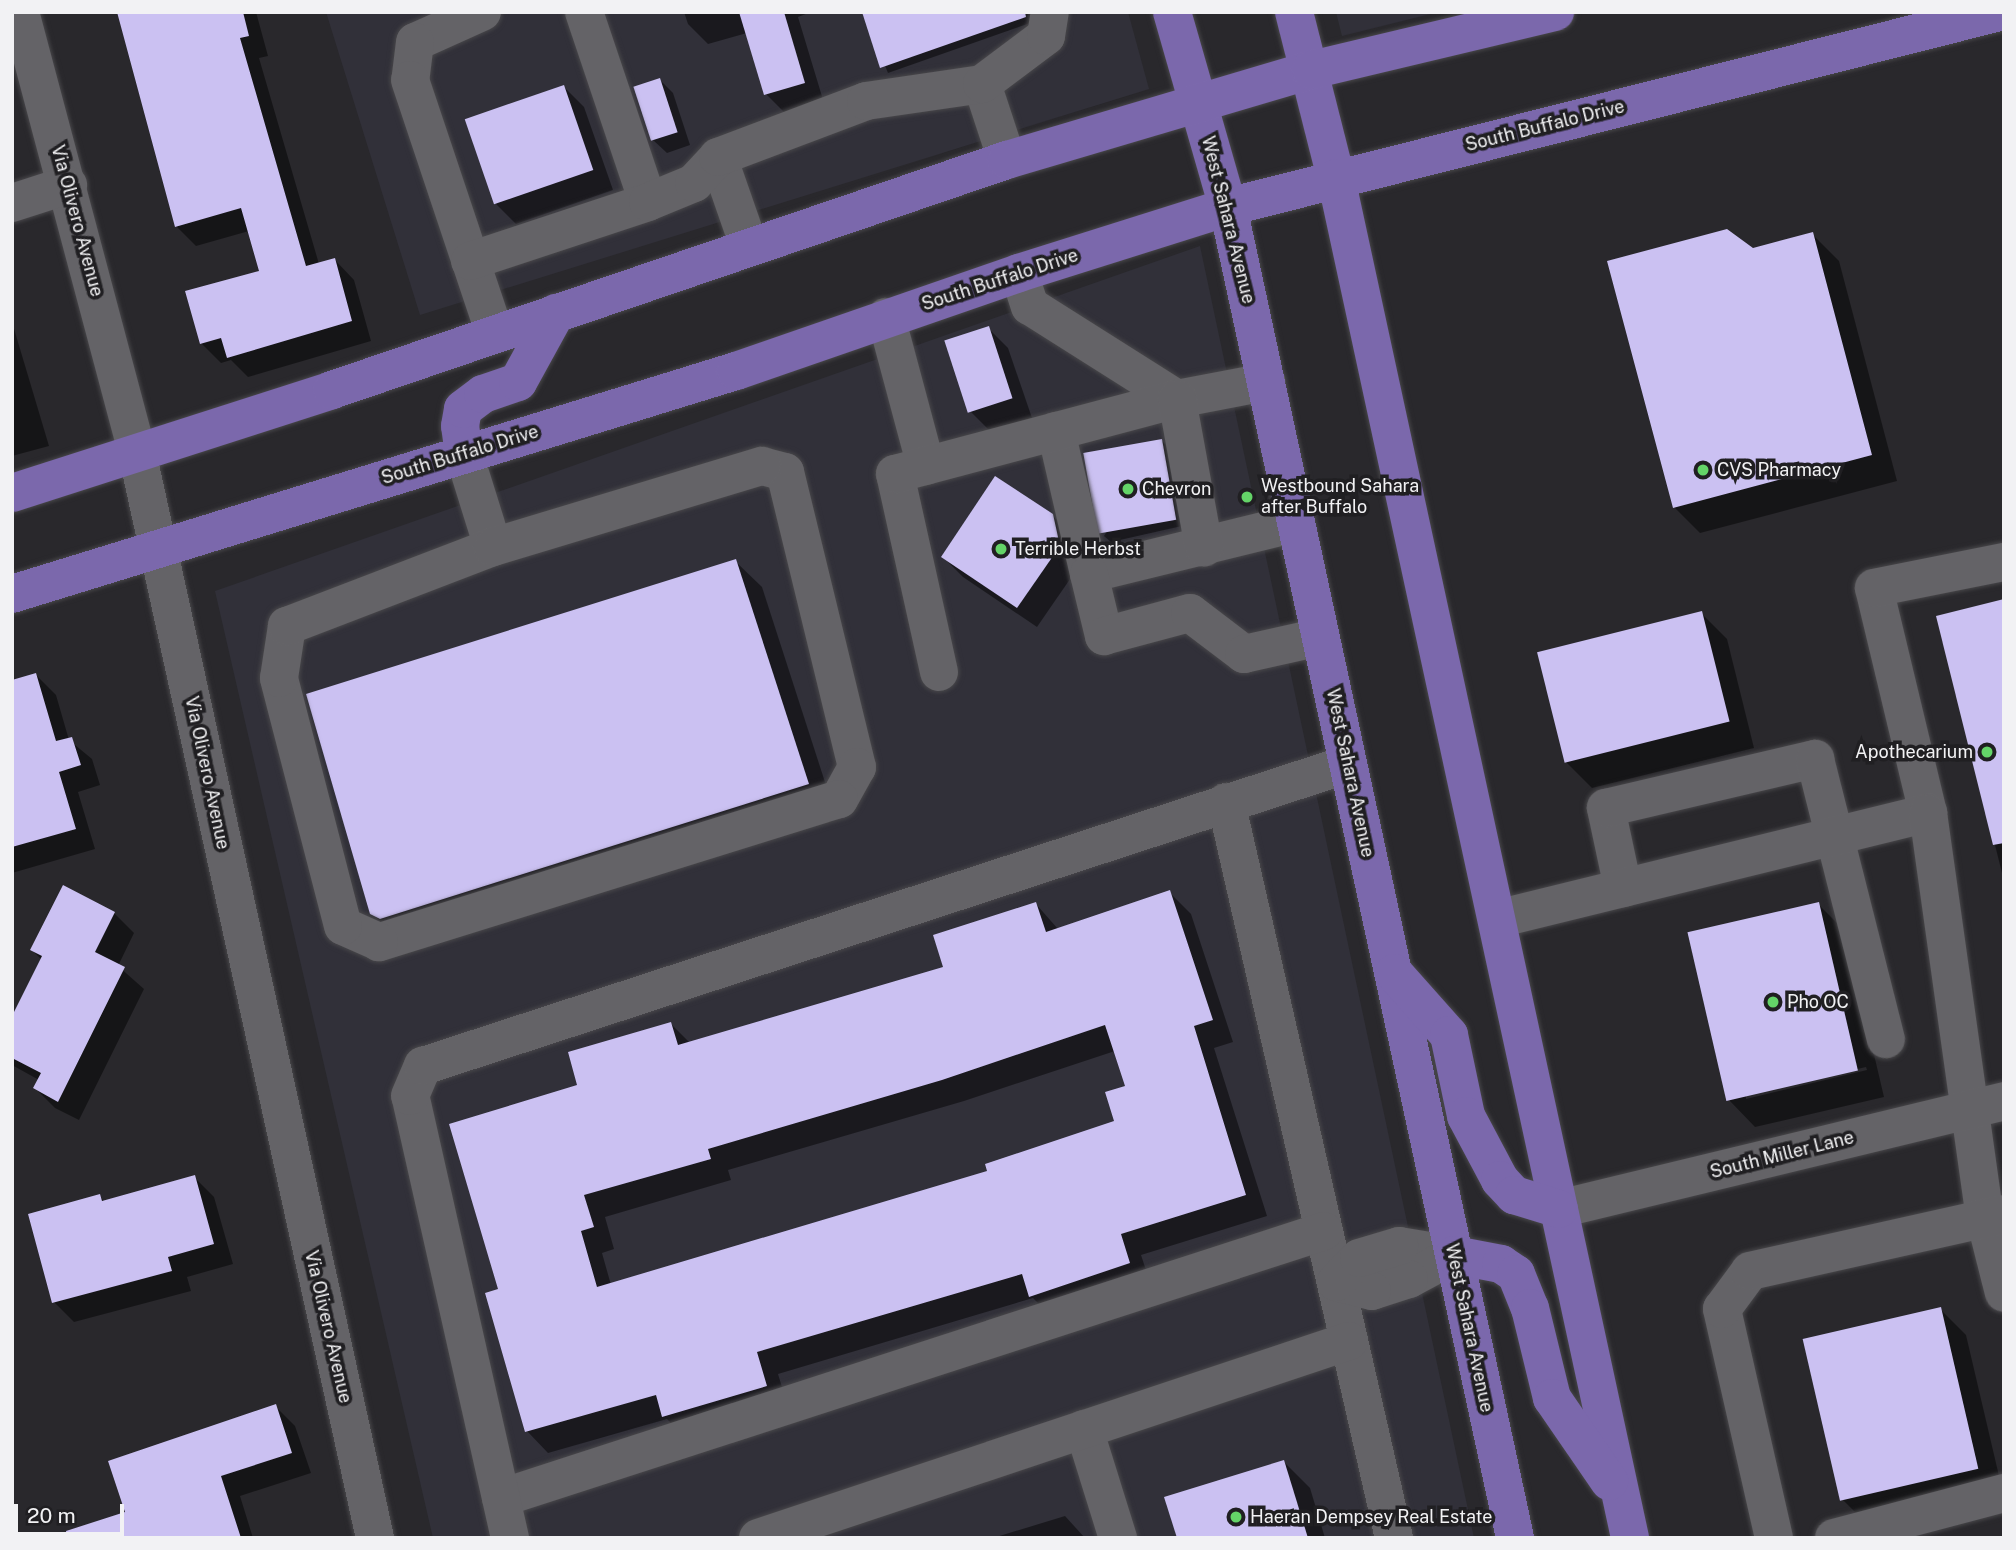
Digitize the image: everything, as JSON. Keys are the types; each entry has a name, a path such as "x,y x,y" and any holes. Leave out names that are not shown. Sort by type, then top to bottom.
{"main road":[{"name":"West Sahara Avenue","path":"1172,12 1228,207 1515,1538"},
{"path":"1294,12 1311,70 1336,178 1630,1538"},
{"path":"12,493 495,334 1007,160 1311,70 1555,12"},
{"name":"South Buffalo Drive","path":"12,594 158,546 736,371 886,317 1228,207 2000,12"},
{"path":"464,454 460,426 463,409 483,394 518,382 556,313"},
{"path":"1392,972 1449,1035 1466,1116 1500,1180 1514,1195 1559,1209"},
{"path":"1454,1255 1501,1264 1517,1274 1552,1398 1620,1497"}],"street":[{"name":"Via Olivero Avenue","path":"20,12 137,452 375,1538"},
{"path":"482,12 415,42 410,80 495,334"},
{"path":"584,12 648,202"},
{"path":"470,261 648,202 694,183 718,157 866,102 982,84 1046,36 1050,12"},
{"path":"982,84 1007,160"},
{"path":"718,157 749,246"},
{"path":"12,203 68,185"},
{"path":"1019,273 1030,306 1177,399 1204,548"},
{"path":"886,317 926,466"},
{"path":"939,672 895,474 1177,399 1266,382"},
{"path":"1056,431 1104,636 1190,613 1244,654 1320,637"},
{"path":"464,454 493,547"},
{"path":"762,466 785,472 857,767 839,799 379,942 343,926 279,678 287,626 493,547 762,466"},
{"path":"1089,574 1204,548 1296,523"},
{"path":"2004,562 1874,588 1928,813 1987,1105 1994,1216 2004,1293"},
{"path":"1623,888 1606,808 1815,759 1832,837 1886,1039"},
{"path":"510,1538 410,1096 423,1066 1348,764"},
{"path":"1226,802 1394,1538"},
{"path":"1497,919 1928,813"},
{"name":"South Miller Lane","path":"1559,1209 1987,1105"},
{"path":"1774,1538 1722,1309 1750,1271 1994,1216"},
{"path":"501,1498 1324,1231"},
{"path":"1336,1282 1359,1258 1399,1246 1454,1255"},
{"path":"758,1538 1349,1341"},
{"path":"1084,1429 1118,1538"},
{"path":"1834,1538 2004,1493"}],"shaded area":[{"path":"326,12 1128,12 1149,89 420,315"},
{"path":"1336,12 1439,12 1342,36"},
{"path":"1200,246 1474,1538 433,1538 215,591"}],"building":[{"path":"117,12 243,12 249,36 240,38 306,266 335,258 352,321 227,358 221,338 200,344 185,291 259,271 241,208 175,227"},
{"path":"739,12 784,12 805,83 764,95"},
{"path":"862,12 1025,12 1026,17 880,68"},
{"path":"660,78 678,132 651,141 633,87"},
{"path":"564,85 593,170 494,204 465,119"},
{"name":"CVS Pharmacy","path":"1727,229 1753,248 1813,232 1872,455 1673,508 1607,261"},
{"path":"989,326 1012,398 968,413 944,341"},
{"path":"1162,439 1176,520 1097,534 1083,453"},
{"name":"Terrible Herbst","path":"995,476 1053,514 1060,546 1017,608 941,557"},
{"path":"736,559 809,784 380,919 370,914 306,694"},
{"name":"Apothecarium","path":"2004,599 2004,843 1993,845 1936,616"},
{"path":"1702,611 1730,722 1565,763 1537,652"},
{"path":"36,673 56,741 72,737 81,765 59,772 76,829 12,847 12,680"},
{"path":"63,885 115,912 95,952 125,967 58,1102 33,1088 41,1073 12,1058 12,1016 42,956 30,950"},
{"path":"1170,890 1213,1020 1194,1026 1246,1195 1121,1234 1130,1263 1029,1297 1022,1274 757,1352 767,1386 662,1417 656,1395 525,1432 485,1293 498,1289 449,1124 577,1085 568,1052 671,1022 678,1045 943,967 933,935 1036,902 1046,932","holes":["1105,1025 1125,1086 1105,1092 1114,1121 985,1164 987,1171 597,1287 581,1231 594,1227 584,1195 711,1159 708,1149 942,1080"]},
{"name":"Pho OC","path":"1819,902 1858,1071 1726,1101 1687,932"},
{"path":"195,1175 214,1244 168,1257 172,1271 52,1303 28,1214 100,1194 102,1201"},
{"path":"1941,1307 1978,1469 1840,1501 1803,1339"},
{"path":"276,1404 292,1453 221,1476 241,1538 67,1538 66,1531 125,1512 108,1461"},
{"name":"Haeran Dempsey Real Estate","path":"1284,1460 1308,1538 1177,1538 1164,1497"}],"place":[{"name":"CVS Pharmacy","path":"1703,470"},
{"name":"Chevron","path":"1128,489"},
{"name":"Westbound Sahara after Buffalo","path":"1247,497"},
{"name":"Terrible Herbst","path":"1001,549"},
{"name":"Apothecarium","path":"1987,752"},
{"name":"Pho OC","path":"1773,1002"},
{"name":"Haeran Dempsey Real Estate","path":"1236,1517"}]}
